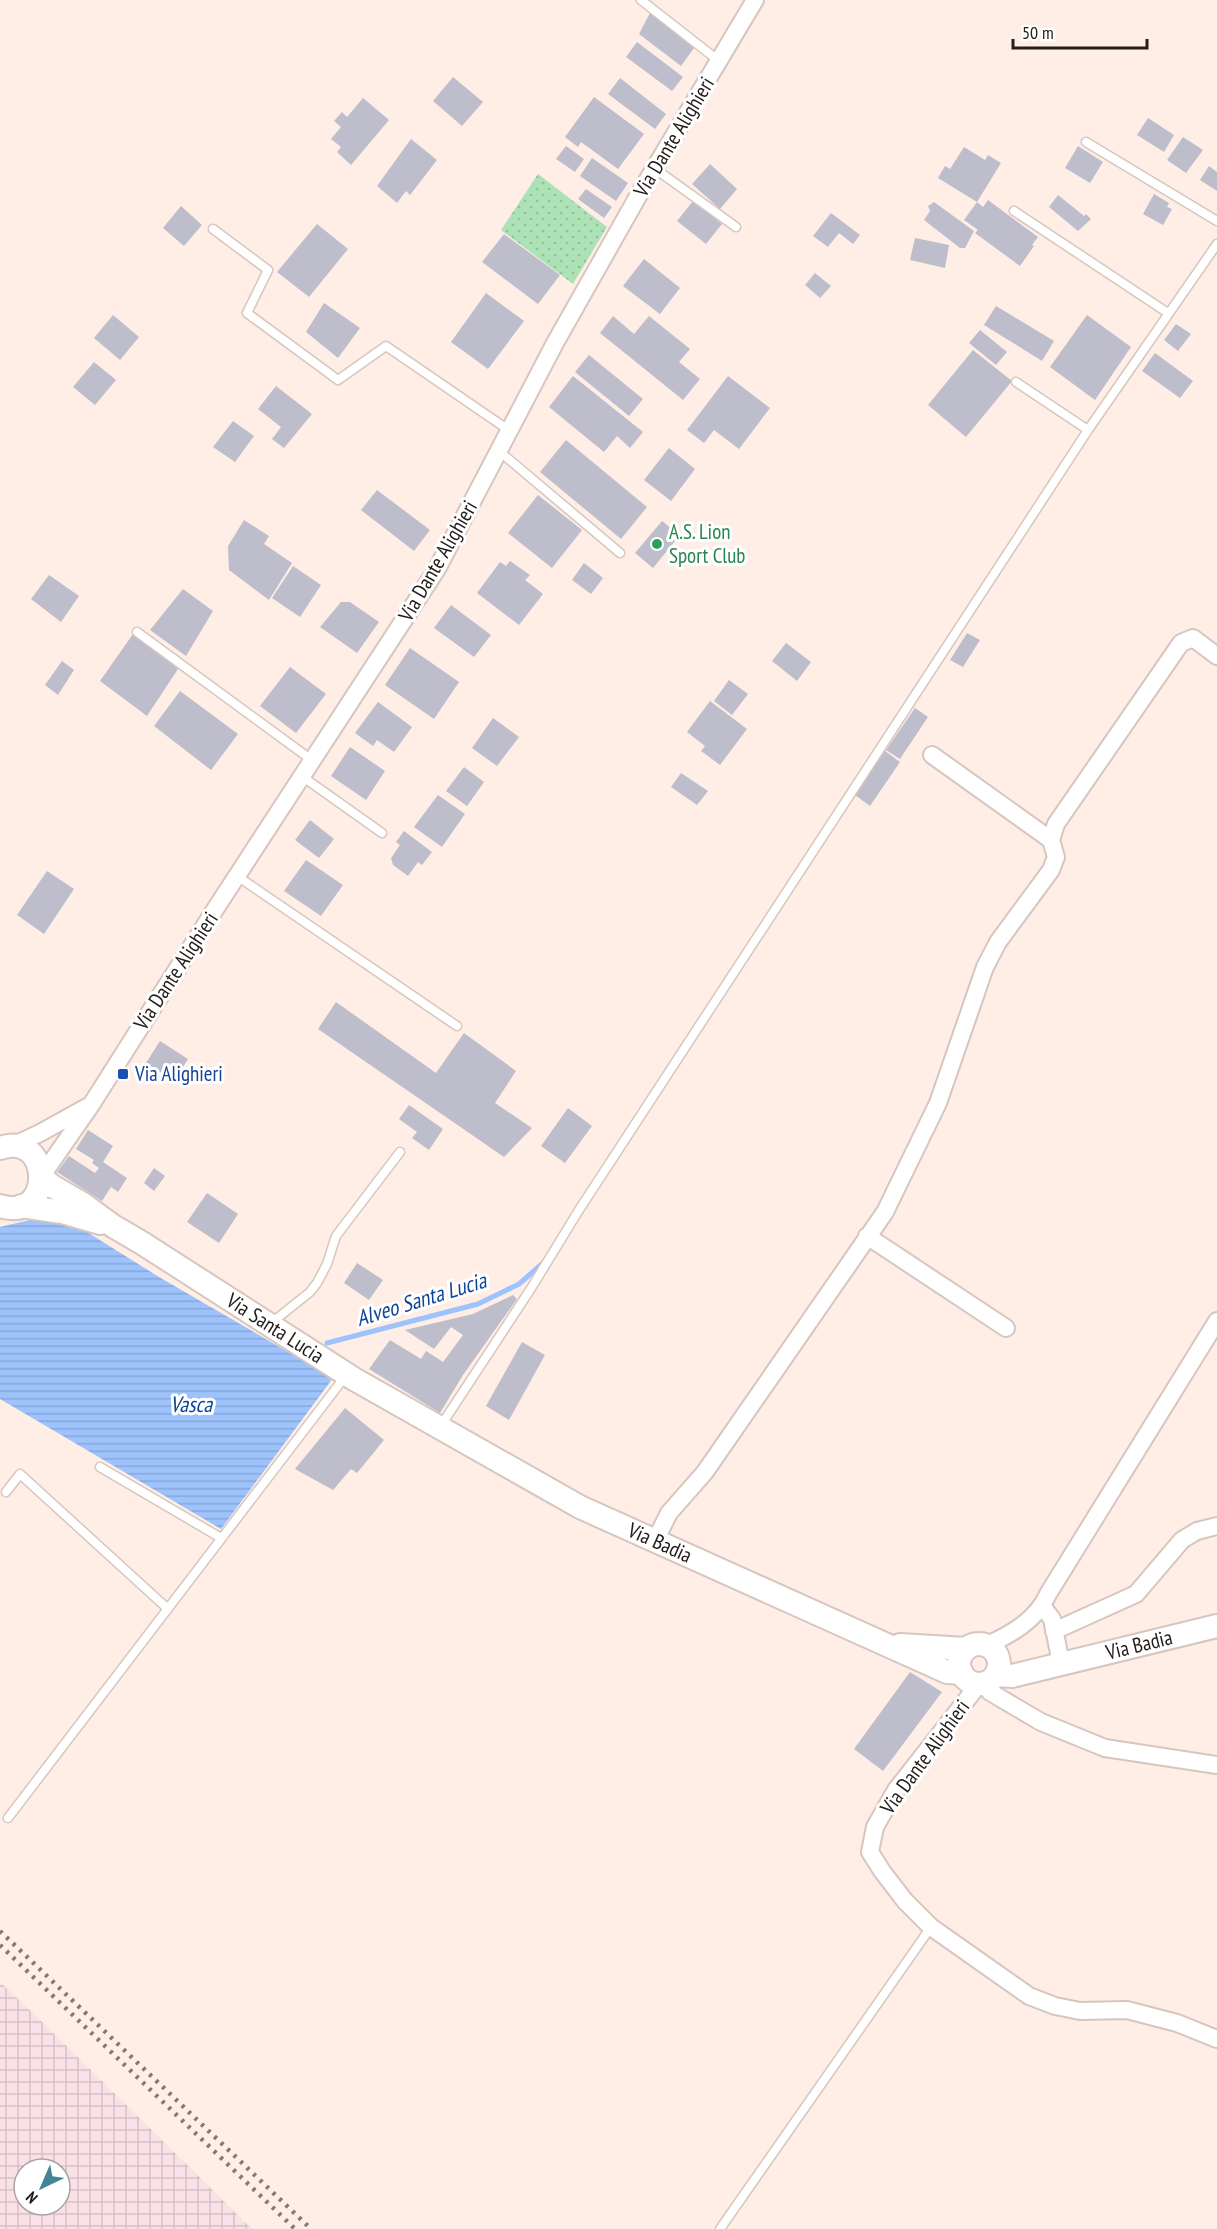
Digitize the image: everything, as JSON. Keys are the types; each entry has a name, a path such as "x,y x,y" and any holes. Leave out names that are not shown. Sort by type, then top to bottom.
{"main road":[{"path":"4,1146 27,1150 33,1155 40,1168 41,1177 34,1197 7,1207"},
{"name":"Via Santa Lucia","path":"41,1177 113,1227 142,1243 347,1374 439,1428"},
{"name":"Via Santa Lucia","path":"7,1207 62,1212 113,1227"},
{"name":"Via Badia","path":"439,1428 580,1507 887,1645 981,1667 1061,1663 1217,1626"}],"street":[{"name":"Via Dante Alighieri","path":"41,1177 91,1105 437,569 555,343 654,168 755,0"},
{"path":"655,1540 669,1513 705,1472 885,1212 938,1103 985,967 998,942 1051,870 1056,856 1051,840 1056,824 1181,644 1193,638 1217,656"},
{"path":"932,755 1051,840"},
{"name":"Via Dante Alighieri","path":"4,1146 40,1133 91,1105"},
{"path":"867,1236 1006,1328"},
{"path":"1217,1321 1048,1594 1043,1607 1019,1629 1007,1636 981,1667 990,1692 1041,1722 1105,1748 1217,1765"},
{"path":"1054,1630 1136,1594 1182,1540 1197,1531 1217,1526"},
{"path":"1043,1607 1052,1619 1061,1663"},
{"name":"Via Dante Alighieri","path":"981,1667 896,1790 875,1827 870,1852 882,1871 905,1901 931,1928 1029,1996 1055,2006 1080,2011 1127,2010 1177,2023 1217,2039"}],"lane":[{"path":"640,0 719,61"},
{"path":"1086,142 1217,221"},
{"path":"654,168 735,227"},
{"path":"1014,211 1168,313"},
{"path":"213,229 268,270 247,313 338,380 386,346 510,431"},
{"path":"439,1428 1088,430 1217,244"},
{"path":"1016,382 1088,430"},
{"path":"499,451 620,553"},
{"path":"137,632 314,761"},
{"path":"303,777 382,833"},
{"path":"237,876 457,1026"},
{"path":"270,1324 317,1284 327,1264 336,1236 400,1152"},
{"path":"8,1818 347,1374"},
{"path":"100,1467 222,1538"},
{"path":"6,1491 20,1474 168,1609"},
{"path":"720,2229 931,1928"}],"shaded area":[{"path":"0,1982 33,2013 252,2229 0,2229"}],"green space":[{"path":"538,174 607,227 573,284 501,230"}],"water":[{"name":"Vasca","path":"38,1218 79,1227 159,1277 333,1378 221,1529 0,1399 0,1227"}],"building":[{"path":"650,13 694,48 681,66 639,34"},
{"path":"637,42 683,77 672,91 626,57"},
{"path":"453,77 483,102 462,126 433,101"},
{"path":"620,78 666,114 655,129 608,94"},
{"path":"594,97 644,134 618,169 581,142 578,147 565,137"},
{"path":"363,98 389,120 351,165 337,152 341,147 331,139 341,127 334,121 342,112 347,117"},
{"path":"1148,118 1174,135 1164,152 1137,135"},
{"path":"1183,137 1203,150 1186,173 1167,160"},
{"path":"411,139 437,160 410,195 406,191 397,203 377,186"},
{"path":"566,146 584,159 575,172 556,159"},
{"path":"1078,146 1103,162 1090,183 1065,168"},
{"path":"964,147 985,160 988,155 1001,163 977,202 938,178 945,166 950,169"},
{"path":"592,158 628,183 616,201 580,176"},
{"path":"710,164 737,189 720,209 692,184"},
{"path":"1209,166 1217,172 1217,191 1200,180"},
{"path":"586,189 612,207 604,218 578,199"},
{"path":"1154,194 1169,203 1167,207 1172,209 1163,225 1143,214"},
{"path":"1058,195 1091,219 1078,231 1049,207"},
{"path":"988,200 1038,237 1020,266 975,233 978,230 964,220 977,202 983,207"},
{"path":"693,201 722,224 706,244 677,221"},
{"path":"934,202 974,231 965,248 960,248 924,220 930,211 928,206"},
{"path":"181,206 202,225 184,246 163,228"},
{"path":"831,213 860,235 853,244 839,233 828,247 813,236"},
{"path":"317,224 348,249 309,297 277,272"},
{"path":"504,234 560,275 538,304 482,262"},
{"path":"915,238 949,245 945,268 910,260"},
{"path":"644,259 680,288 660,314 623,286"},
{"path":"815,273 831,286 820,298 805,285"},
{"path":"486,293 524,321 488,369 451,342"},
{"path":"324,303 360,328 338,358 306,332"},
{"path":"996,306 1054,341 1042,361 984,325"},
{"path":"113,315 139,337 120,360 94,338"},
{"path":"1087,315 1131,347 1095,400 1050,367"},
{"path":"613,316 634,334 649,316 690,349 679,362 700,379 683,400 600,333"},
{"path":"1176,324 1191,334 1178,351 1164,340"},
{"path":"980,330 1007,352 996,365 969,343"},
{"path":"973,350 1012,381 966,437 928,405"},
{"path":"1155,353 1193,381 1180,398 1142,371"},
{"path":"589,355 643,399 629,416 575,372"},
{"path":"94,362 116,380 95,405 73,387"},
{"path":"573,376 643,432 630,448 617,436 604,452 549,407"},
{"path":"728,376 770,408 739,449 714,430 704,443 687,430"},
{"path":"276,386 312,414 284,448 272,439 281,427 258,409"},
{"path":"233,421 254,436 235,462 213,447"},
{"path":"566,440 647,507 621,539 540,472"},
{"path":"669,448 695,469 671,501 644,480"},
{"path":"377,490 430,530 414,551 361,510"},
{"path":"538,495 582,530 552,568 508,533"},
{"path":"244,520 269,536 264,544 292,563 269,600 229,570 228,546"},
{"name":"A.S. Lion Sport Club","path":"662,521 680,535 653,568 635,553"},
{"path":"510,561 530,575 525,580 543,594 519,625 477,593 500,562 506,566"},
{"path":"584,563 603,578 591,594 572,580"},
{"path":"293,566 321,585 300,617 272,598"},
{"path":"49,575 79,596 61,622 31,599"},
{"path":"183,589 213,611 186,656 150,630"},
{"path":"341,602 350,602 379,622 357,653 320,627"},
{"path":"451,605 491,635 474,657 434,628"},
{"path":"967,633 980,640 963,667 950,660"},
{"path":"133,634 178,669 147,716 100,681"},
{"path":"786,643 811,662 797,681 772,661"},
{"path":"410,648 459,682 434,719 385,685"},
{"path":"62,661 74,670 58,695 45,685"},
{"path":"290,667 326,694 296,733 260,706"},
{"path":"729,680 748,694 732,715 714,701"},
{"path":"180,691 238,734 211,770 154,726"},
{"path":"710,701 747,729 720,765 701,751 705,746 687,732"},
{"path":"378,702 412,727 394,752 377,740 373,746 355,733"},
{"path":"915,708 928,717 900,759 886,750"},
{"path":"493,718 519,737 497,766 472,748"},
{"path":"350,747 385,771 366,800 331,776"},
{"path":"885,751 900,762 870,806 855,795"},
{"path":"464,767 484,782 467,806 446,791"},
{"path":"681,773 708,791 697,805 671,787"},
{"path":"438,795 465,814 442,847 414,827"},
{"path":"310,820 334,839 319,858 295,840"},
{"path":"404,831 432,852 422,865 418,862 408,876 393,865 391,858 400,845 396,842"},
{"path":"306,860 343,885 321,916 284,891"},
{"path":"47,871 74,889 44,934 17,915"},
{"path":"336,1002 436,1073 464,1033 516,1071 495,1103 532,1128 504,1157 318,1029"},
{"path":"160,1041 188,1059 174,1081 146,1063"},
{"path":"409,1105 443,1129 429,1150 412,1138 417,1132 399,1119"},
{"path":"568,1108 592,1126 565,1163 541,1146"},
{"path":"88,1130 113,1146 103,1162 127,1178 118,1192 111,1187 102,1201 57,1172 69,1156 95,1173 99,1168 92,1163 94,1160 76,1149"},
{"path":"154,1168 165,1176 154,1191 144,1183"},
{"path":"207,1193 238,1214 219,1243 187,1222"},
{"path":"357,1263 383,1280 369,1300 344,1283"},
{"path":"513,1295 517,1299 463,1375 440,1413 369,1369 390,1340 421,1359 426,1351 443,1362 463,1335 451,1327 434,1349 405,1330 473,1314"},
{"path":"522,1342 545,1355 509,1420 486,1406"},
{"path":"345,1408 384,1440 357,1473 351,1469 333,1490 295,1469"},
{"path":"910,1672 942,1692 883,1771 854,1749"}],"waterway":[{"name":"Alveo Santa Lucia","path":"327,1343 478,1304 519,1284 544,1262"}],"railway":[{"path":"0,1931 311,2229"},
{"path":"0,1945 295,2229"}],"place":[{"name":"A.S. Lion Sport Club","path":"657,544"},
{"name":"Via Alighieri","path":"123,1074"}]}
